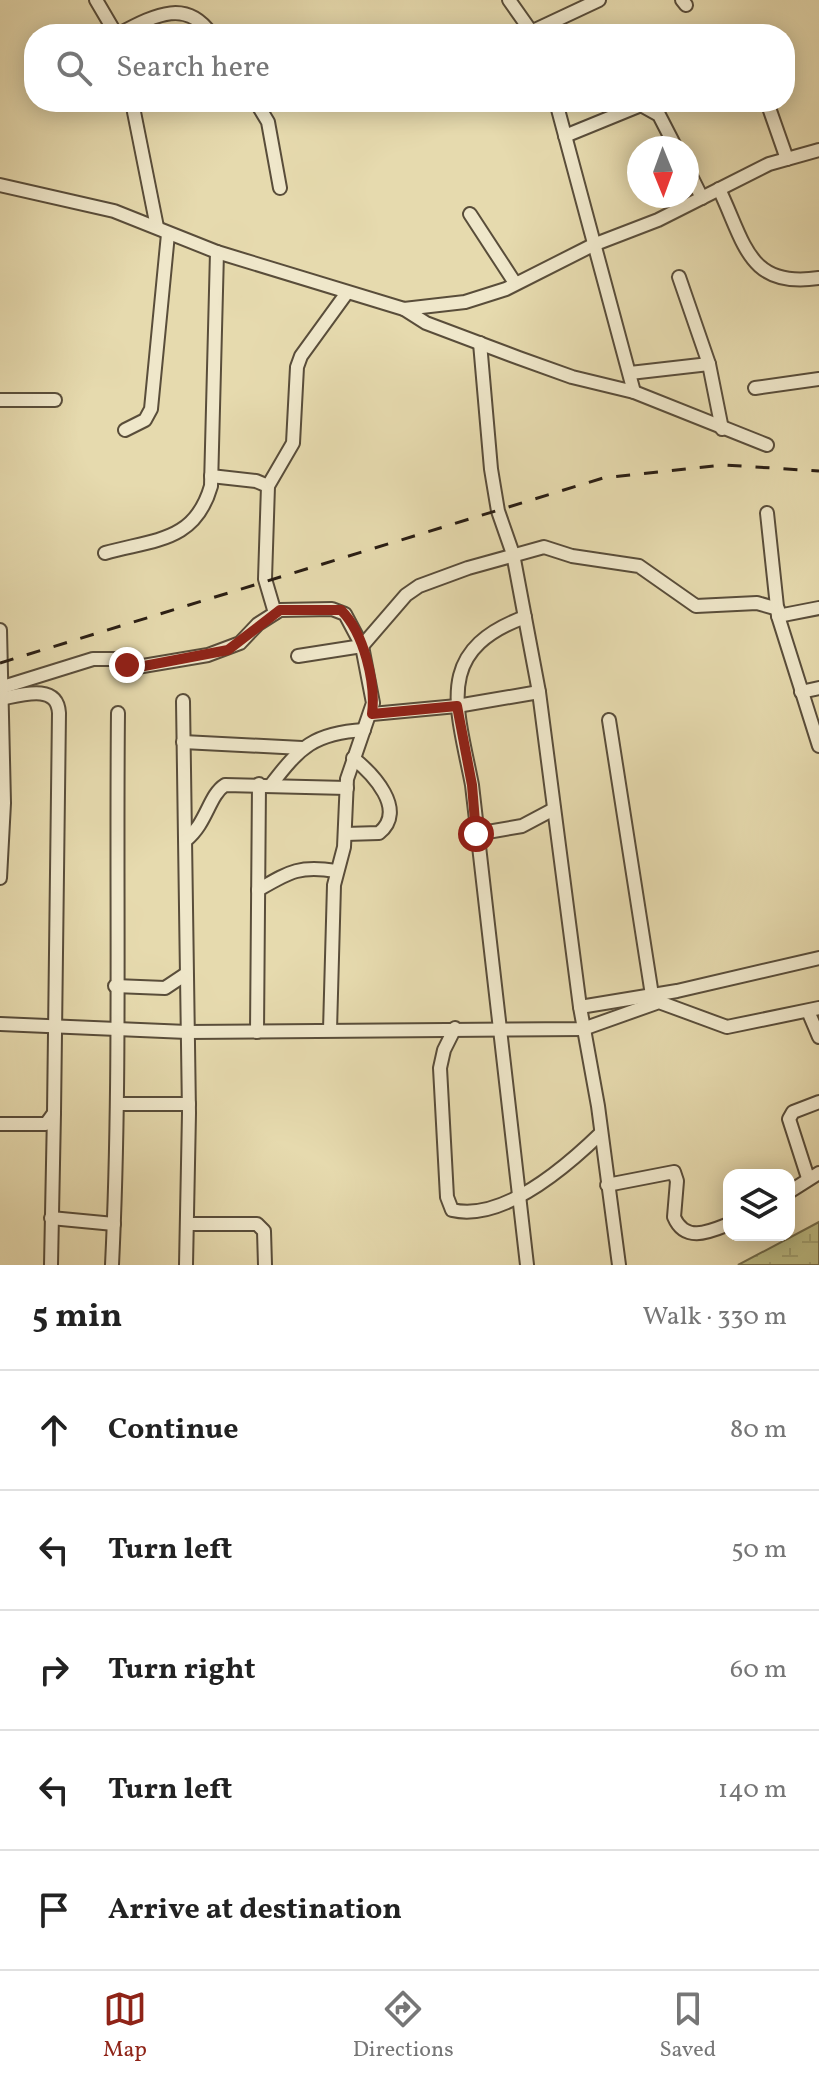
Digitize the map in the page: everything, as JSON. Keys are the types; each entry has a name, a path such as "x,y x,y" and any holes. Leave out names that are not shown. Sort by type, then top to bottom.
{"street":[{"path":"96,0 112,24"},
{"path":"509,0 526,24"},
{"path":"551,24 599,0"},
{"path":"137,24 178,2 190,4 202,13 207,24"},
{"path":"125,430 145,420 151,409 162,231 134,112"},
{"path":"262,112 268,122 280,188"},
{"path":"559,112 634,392"},
{"path":"565,136 624,112"},
{"path":"654,112 659,115 670,136"},
{"path":"771,112 787,159"},
{"path":"404,309 465,302 515,283 787,159 819,150"},
{"path":"0,185 78,200 217,252 346,294 404,309 426,323 572,377 634,392 767,445"},
{"path":"719,189 755,264 780,280 819,278"},
{"path":"699,192 702,198"},
{"path":"470,214 515,283"},
{"path":"105,553 186,530 195,522 207,500 211,476 217,252"},
{"path":"679,277 709,364 722,429"},
{"path":"275,613 265,579 268,486 293,443 297,367 301,356 346,294"},
{"path":"480,343 491,469 498,511 513,554 539,692 583,1029 619,1265"},
{"path":"630,373 709,364"},
{"path":"755,388 819,379"},
{"path":"0,400 55,400"},
{"path":"211,476 256,481 268,486"},
{"path":"767,513 778,612 819,746"},
{"path":"298,656 362,646 406,595 419,586 513,554 551,548 572,556 639,566 696,606 757,603 778,612 819,608"},
{"path":"2,695 93,659 115,659 137,667 208,655 240,643 275,613 307,609 341,610 362,646 373,703 372,714 353,758 347,788 345,834 336,871 330,1030"},
{"path":"525,617 501,626 477,642 467,657 458,683 457,706 472,785 527,1265"},
{"path":"0,630 4,803 0,878"},
{"path":"801,692 819,688"},
{"path":"372,714 457,706 539,692"},
{"path":"2,695 39,693 58,700 51,1265"},
{"path":"183,701 189,1104 186,1265"},
{"path":"112,1265 117,1104 118,713"},
{"path":"609,720 652,995"},
{"path":"257,1032 258,890 265,784 302,748 336,732 364,730"},
{"path":"183,742 302,748"},
{"path":"345,834 379,833 386,826 388,811 380,781 353,758"},
{"path":"186,840 207,818 220,788 233,782 347,788"},
{"path":"476,834 522,826 554,809"},
{"path":"258,890 293,870 308,867 336,871"},
{"path":"580,1007 652,995 819,958"},
{"path":"115,986 165,988 186,974"},
{"path":"0,1024 53,1029 187,1032 583,1029 659,1002 727,1027 814,1010 819,1037"},
{"path":"455,1028 444,1050 440,1068 448,1205 452,1210 466,1212 519,1198 534,1184 566,1167 601,1133"},
{"path":"795,1188 814,1176 789,1119 793,1112 819,1102"},
{"path":"117,1104 189,1104"},
{"path":"0,1124 46,1124 54,1113"},
{"path":"607,1185 674,1172 677,1181 674,1217 684,1231 697,1234 723,1226"},
{"path":"51,1218 114,1224"},
{"path":"187,1224 257,1224 264,1231 265,1265"}],"green space":[{"path":"819,1222 819,1265 738,1265 783,1241 795,1241 795,1235"}],"railway":[{"path":"0,663 603,478 724,465 819,471"}],"route":[{"path":"127,665 144,666 228,650 280,610 341,610 362,646 373,703 372,714 457,706 472,785 476,834"}]}
